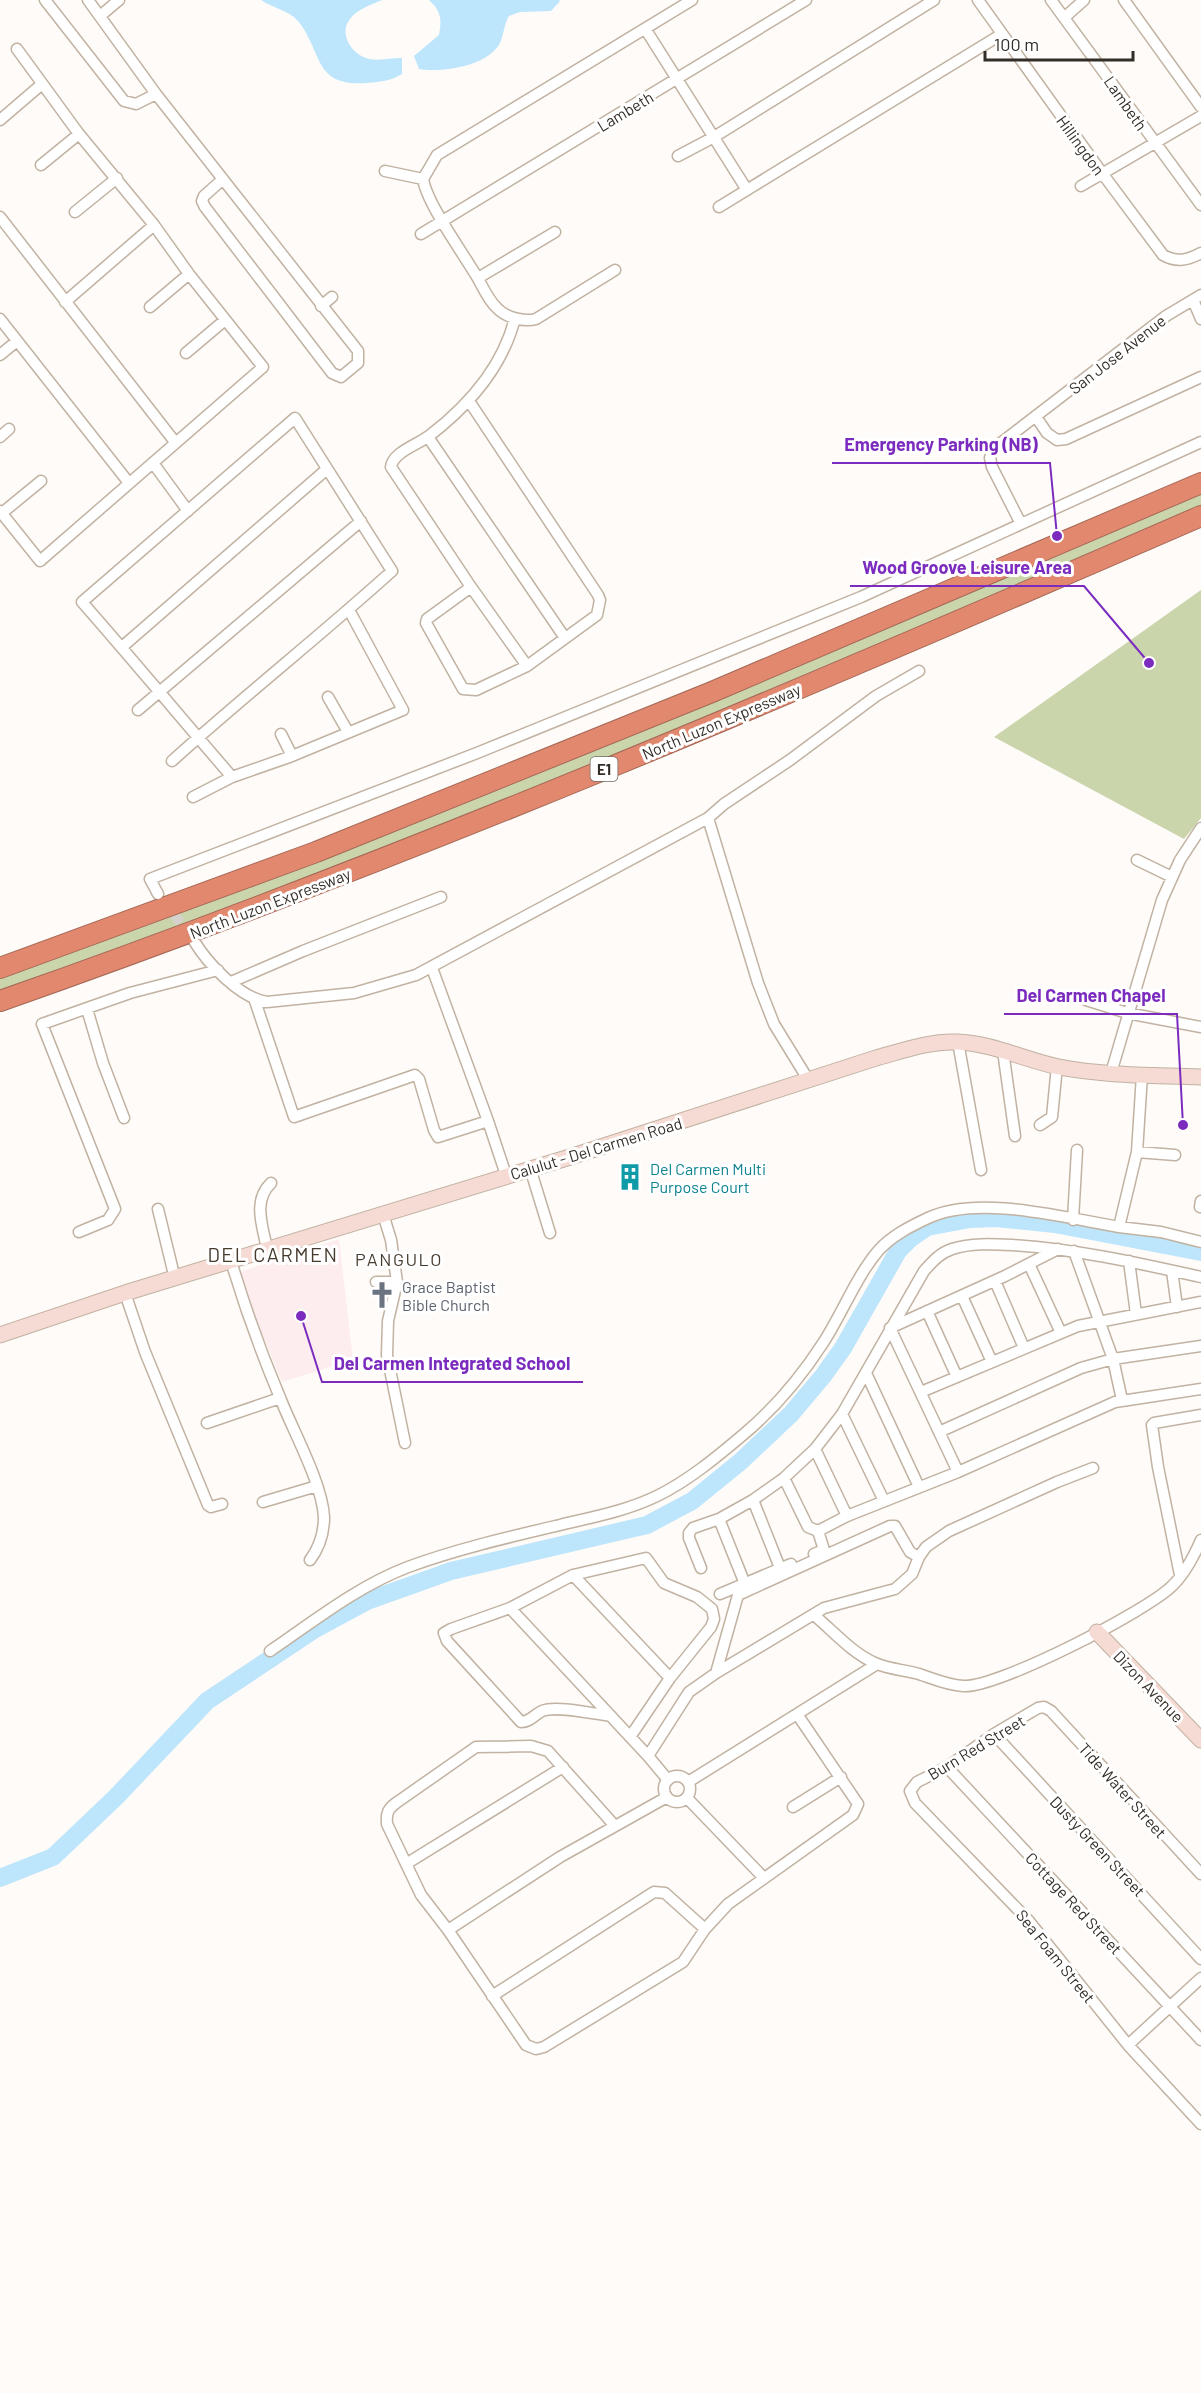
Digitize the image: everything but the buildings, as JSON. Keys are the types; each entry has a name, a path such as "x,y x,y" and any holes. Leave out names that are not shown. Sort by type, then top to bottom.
{"highway":[{"name":"North Luzon Expressway","path":"0,968 316,852 723,688 1201,483"},
{"name":"North Luzon Expressway","path":"0,1001 324,883 744,712 1201,516"}],"main road":[{"name":"Calulut - Del Carmen Road","path":"0,1335 125,1293 923,1045 958,1042 1003,1051 1057,1066 1111,1073 1201,1077"},
{"name":"Dizon Avenue","path":"1097,1632 1201,1740"}],"street":[{"path":"45,0 124,102 136,104 156,94"},
{"path":"88,0 156,94 223,179 321,306 358,351 358,363 340,377 333,373 205,207 202,201 204,196 223,179"},
{"path":"100,16 120,0"},
{"path":"615,270 536,320 527,321 515,318 497,309 443,221 423,179 437,155 692,0"},
{"name":"Lambeth","path":"421,234 806,0"},
{"path":"678,156 714,137 934,0"},
{"name":"Hillingdon","path":"978,0 1163,255 1170,262 1191,258 1201,253"},
{"name":"Lambeth","path":"1052,0 1201,205"},
{"path":"1065,17 1084,0"},
{"path":"1124,0 1201,107"},
{"path":"646,30 747,190"},
{"path":"719,207 1002,34"},
{"path":"17,49 79,134 154,225 189,274 263,368 40,561 1,512 41,481"},
{"path":"0,120 42,84"},
{"path":"1081,186 1201,116"},
{"path":"41,165 79,134"},
{"path":"386,171 423,179"},
{"path":"75,212 117,178"},
{"path":"0,217 175,442"},
{"path":"65,302 154,225"},
{"path":"478,278 555,232"},
{"path":"150,307 189,274"},
{"path":"321,306 332,297"},
{"path":"1197,297 1201,320"},
{"name":"San Jose Avenue","path":"1021,524 992,467 990,458 993,449 1166,316 1197,297"},
{"path":"515,318 510,338 469,401 428,437 394,458 391,467 471,588 527,666"},
{"path":"0,319 129,483"},
{"path":"186,353 225,320"},
{"path":"0,355 17,341"},
{"path":"1036,417 1047,434 1057,440 1066,439 1201,376"},
{"path":"469,401 600,600 597,615 527,666 476,690 464,689 426,623 427,619 471,588"},
{"path":"172,760 198,737 349,610 392,571 295,418 82,602 122,647 158,692 198,737 232,777"},
{"path":"0,436 9,429"},
{"path":"428,437 565,638"},
{"path":"158,894 150,879 674,674 861,597 1201,442"},
{"path":"153,463 188,511"},
{"path":"122,647 327,468"},
{"path":"138,710 361,521"},
{"path":"193,797 232,777 292,756 403,711 349,610"},
{"path":"194,940 203,955 218,970 255,1000 282,1002 354,993 387,985 432,968 708,818 724,804 790,760 876,696 919,671"},
{"path":"328,697 348,732"},
{"path":"281,735 292,756"},
{"path":"708,818 758,983 774,1024 809,1081"},
{"path":"1111,1073 1154,921 1172,877 1201,828"},
{"path":"1137,860 1172,877"},
{"path":"231,982 292,955 441,897"},
{"path":"432,968 506,1175"},
{"path":"79,1232 108,1220 115,1209 42,1023 130,993 218,970"},
{"path":"255,1000 294,1118 415,1075 438,1137 488,1120"},
{"path":"1086,1000 1127,1013 1201,1027"},
{"path":"87,1009 103,1063 124,1118"},
{"path":"958,1042 981,1170"},
{"path":"1003,1051 1015,1136"},
{"path":"1040,1125 1052,1117 1057,1066"},
{"path":"1119,1227 1137,1152 1142,1075"},
{"path":"1074,1220 1077,1150"},
{"path":"1137,1152 1175,1155"},
{"path":"530,1168 550,1233"},
{"path":"267,1249 259,1204 266,1188 271,1183"},
{"path":"270,1651 362,1590 406,1568 510,1537 611,1513 660,1495 745,1433 786,1394 824,1341 878,1252 893,1238 939,1214 955,1210 990,1208 1161,1232 1201,1242"},
{"path":"158,1209 176,1279"},
{"path":"383,1214 397,1282 386,1336 387,1355 405,1443"},
{"path":"701,1568 688,1538 689,1533 693,1528 719,1519 753,1500 784,1478 815,1449 842,1414 924,1271 937,1256 950,1249 990,1244 1059,1249 1201,1277"},
{"path":"890,1328 995,1281 1059,1249"},
{"path":"1074,1251 1113,1359 1122,1400"},
{"path":"231,1261 280,1398 317,1486 324,1518 318,1549 310,1560"},
{"path":"1129,1261 1136,1314"},
{"path":"1029,1264 1061,1333"},
{"path":"1172,1271 1176,1307"},
{"path":"995,1281 1024,1348"},
{"path":"376,1282 397,1282"},
{"path":"125,1293 145,1352 208,1505 211,1508 222,1504"},
{"path":"962,1296 992,1362"},
{"path":"921,1392 1078,1326 1201,1302"},
{"path":"927,1311 957,1377"},
{"path":"890,1328 958,1472"},
{"path":"939,1432 1081,1368 1113,1359 1201,1346"},
{"path":"866,1373 919,1487"},
{"path":"784,1478 808,1527 818,1531 847,1516 958,1472 1122,1400 1201,1389"},
{"path":"207,1423 280,1398"},
{"path":"842,1414 884,1501"},
{"path":"1180,1575 1158,1467 1152,1425 1201,1415"},
{"path":"815,1449 847,1516"},
{"path":"648,1756 689,1692 716,1673 824,1608 895,1589 912,1574 918,1557 926,1548 949,1531 1093,1468"},
{"path":"263,1502 317,1486"},
{"path":"753,1500 780,1568"},
{"path":"719,1519 745,1584"},
{"path":"716,1673 738,1595 890,1526 895,1526 910,1552 918,1557"},
{"path":"720,1594 824,1550 818,1531"},
{"path":"814,1615 864,1657 877,1664 945,1683 976,1686 1030,1665 1154,1601 1173,1585 1196,1559 1201,1540"},
{"path":"611,1716 555,1710 543,1711 529,1721 521,1722 445,1639 444,1633 510,1608 573,1575 644,1557 664,1583 697,1597 712,1609 714,1619 711,1627 670,1678 630,1737"},
{"path":"573,1575 670,1678"},
{"path":"510,1608 668,1780"},
{"path":"688,1782 877,1664"},
{"name":"Burn Red Street","path":"910,1791 917,1782 947,1767 994,1734 1038,1708 1044,1707"},
{"name":"Tide Water Street","path":"1044,1707 1051,1711 1201,1874"},
{"path":"615,1826 548,1751 531,1746 476,1747 389,1808 386,1815 387,1824 421,1895 448,1930 526,2045 536,2049 544,2047 683,1962 705,1929 728,1904 857,1810 858,1804 797,1714"},
{"name":"Dusty Green Street","path":"994,1734 1201,1959"},
{"path":"406,1864 563,1767"},
{"name":"Cottage Red Street","path":"947,1767 1201,2040"},
{"path":"681,1776 688,1782 690,1790 687,1798 679,1802 667,1797 664,1788 668,1780 681,1776"},
{"path":"793,1807 841,1777"},
{"name":"Sea Foam Street","path":"910,1791 915,1803 1029,1921 1128,2045 1201,2124"},
{"path":"448,1930 560,1857 667,1797"},
{"path":"687,1798 763,1877"},
{"path":"492,1996 654,1892 665,1893 705,1929"},
{"path":"1128,2045 1201,1978"}],"shaded area":[{"path":"339,1239 353,1360 282,1382 237,1273"}],"green space":[{"path":"1201,489 1201,510 606,764 0,995 0,974"},
{"path":"1201,590 1201,818 1184,839 994,737"}],"water":[{"path":"261,0 382,0 364,8 350,19 346,37 352,49 363,57 376,60 402,58 402,74 389,80 371,83 349,83 337,79 322,65 298,21 290,14"},
{"path":"429,0 560,1 551,11 520,12 509,16 500,43 486,57 452,69 429,70 419,69 414,56 439,35 440,16"}],"waterway":[{"path":"0,1878 53,1857 116,1797 207,1701 315,1629 367,1601 451,1571 647,1525 692,1501 740,1462 791,1414 843,1348 898,1251 927,1227 970,1219 996,1218 1055,1224 1201,1252"}],"tunnel":[{"path":"165,903 191,936"}],"place":[{"name":"Emergency Parking (NB)","path":"1057,536"},
{"name":"Wood Groove Leisure Area","path":"1149,663"},
{"name":"Del Carmen Chapel","path":"1183,1125"},
{"name":"Del Carmen Multi Purpose Court","path":"630,1177"},
{"name":"Grace Baptist Bible Church","path":"382,1295"},
{"name":"Del Carmen Integrated School","path":"301,1316"}],"district":[{"name":"DEL CARMEN","path":"273,1254"},
{"name":"PANGULO","path":"399,1259"}]}
